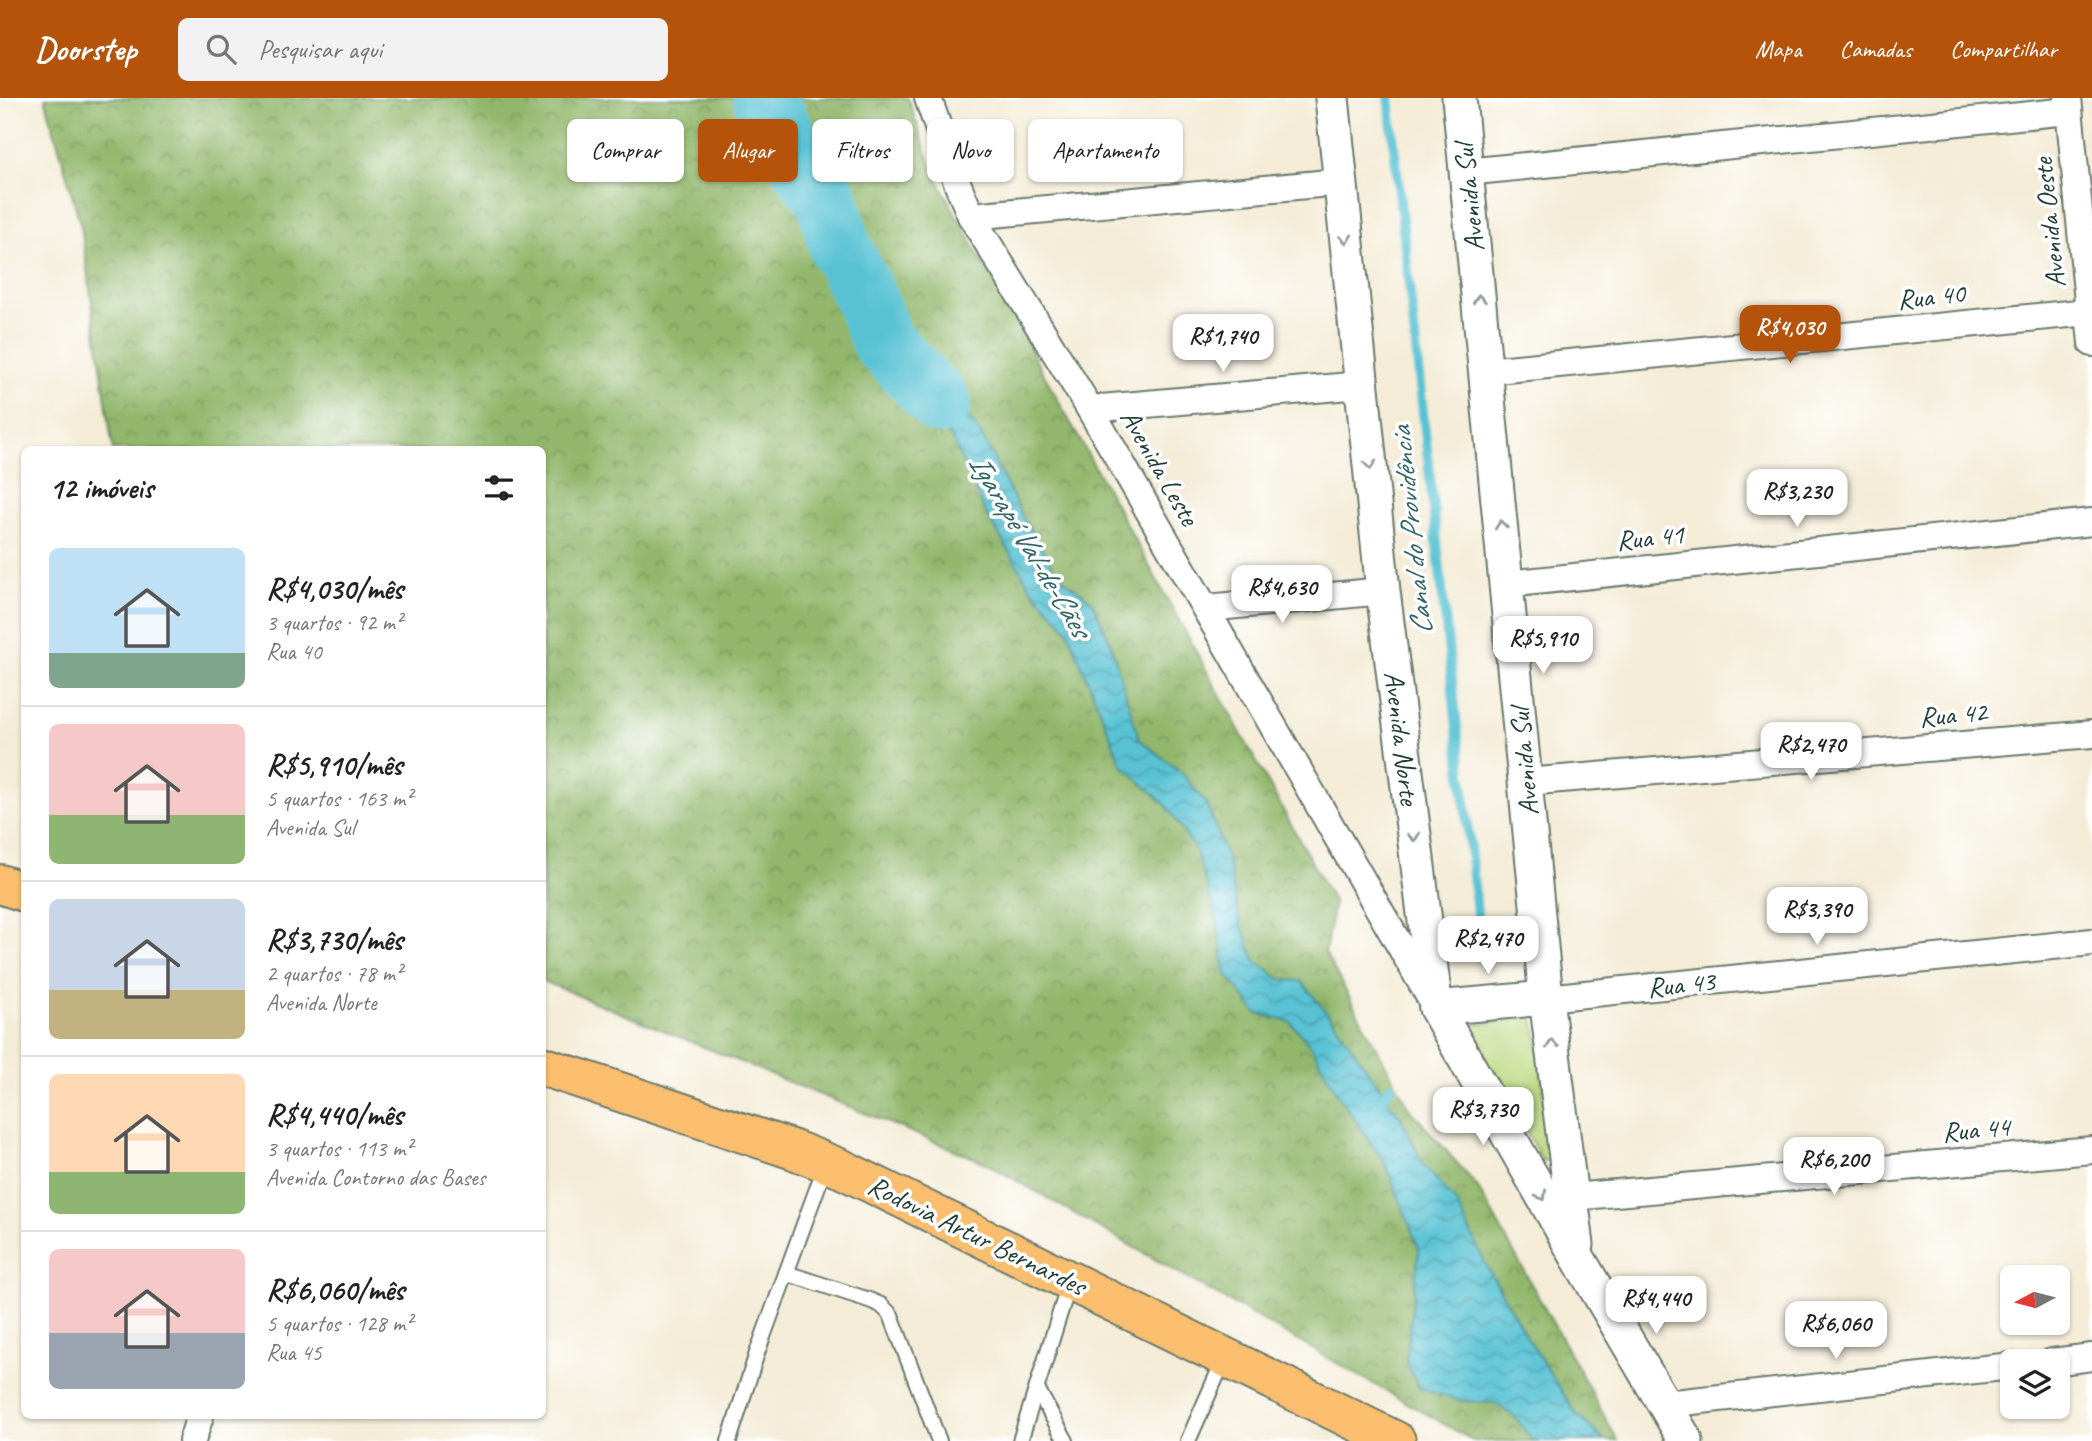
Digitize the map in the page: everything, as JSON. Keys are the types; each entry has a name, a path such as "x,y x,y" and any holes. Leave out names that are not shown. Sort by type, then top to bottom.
{"main road":[{"path":"0,884 21,891"},
{"name":"Rodovia Artur Bernardes","path":"546,1067 827,1163 1396,1441"}],"street":[{"name":"Avenida Leste","path":"928,98 971,216 1090,409 1207,608 1436,1009"},
{"name":"Avenida Norte","path":"1332,98 1361,385 1368,593 1436,1009 1686,1441"},
{"name":"Avenida Sul","path":"1459,98 1546,998 1578,1258"},
{"path":"1466,172 2069,104"},
{"name":"Avenida Oeste","path":"2069,104 2092,343"},
{"path":"971,216 1340,182"},
{"name":"Rua 40","path":"1486,371 2089,312"},
{"path":"1090,409 1361,385"},
{"name":"Rua 41","path":"1507,584 2092,522"},
{"path":"1207,608 1368,593"},
{"name":"Rua 42","path":"1526,782 2092,734"},
{"name":"Rua 43","path":"1436,1009 2092,942"},
{"name":"Rua 44","path":"1572,1197 2092,1150"},
{"path":"2070,1360 2092,1357"},
{"path":"1665,1404 2000,1367"},
{"path":"192,1441 199,1419"}],"lane":[{"path":"729,1441 757,1353 827,1163"},
{"path":"786,1273 869,1300 881,1305 891,1315 939,1441"},
{"path":"1020,1441 1070,1280"},
{"path":"1188,1441 1226,1356"},
{"path":"1037,1388 1066,1441"}],"green space":[{"path":"45,98 908,98 927,154 927,182 938,182 1334,903 1325,953 1410,1109 1477,1186 1618,1441 1474,1441 984,1162 546,982 546,446 112,446 81,226"},
{"path":"1529,1017 1535,1022 1552,1160 1543,1161 1469,1036 1473,1025"}],"water":[{"path":"882,341 937,377 981,434 1024,519 1057,574 1092,601 1110,642 1139,739 1181,772 1206,803 1228,861 1239,917 1255,960 1280,979 1301,981 1334,1021 1403,1121 1422,1163 1456,1202 1485,1263 1525,1334 1575,1412 1604,1441 1533,1441 1516,1418 1494,1403 1461,1401 1419,1388 1406,1362 1419,1249 1386,1165 1339,1097 1311,1046 1290,1022 1256,1013 1225,972 1217,920 1196,851 1165,804 1122,765 1067,629 1031,588 984,510 954,443"}],"waterway":[{"name":"Igarapé Val-de-Cães","path":"764,98 800,163 827,198 840,247 865,297 882,341 940,403"},
{"name":"Canal do Providência","path":"1389,98 1482,959"},
{"path":"1378,1103 1391,1086"}]}
